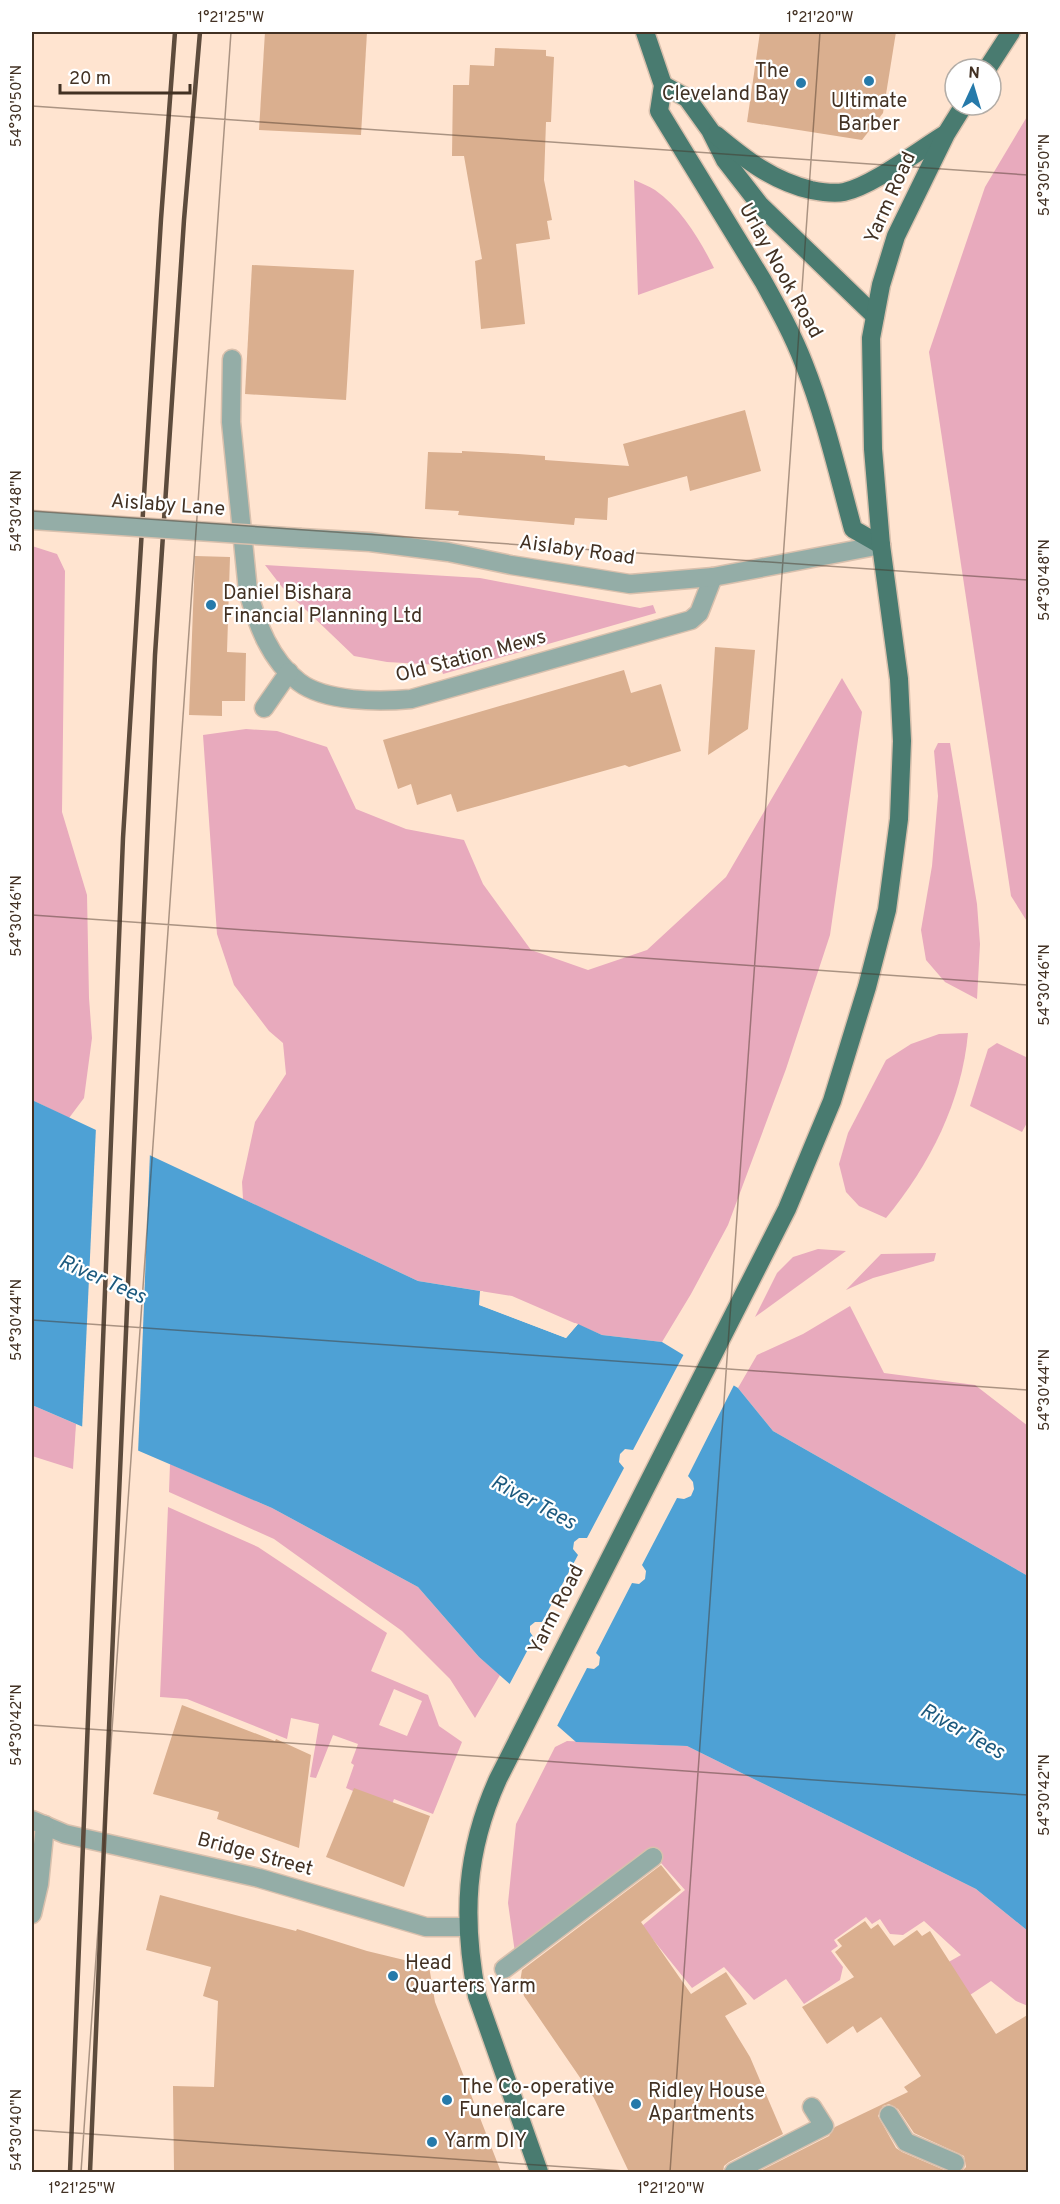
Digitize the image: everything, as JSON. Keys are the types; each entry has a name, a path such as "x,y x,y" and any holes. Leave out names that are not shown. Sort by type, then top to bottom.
{"main road":[{"name":"Urlay Nook Road","path":"645,32 663,85 659,111 779,309 803,361 825,426 854,529 881,545"},
{"path":"995,57 1011,32"},
{"name":"Urlay Nook Road","path":"663,85 687,98 710,130 725,160 760,205 875,316"},
{"name":"Yarm Road","path":"539,2172 477,1996 468,1927 469,1882 486,1807 498,1779 787,1209 832,1101 867,987 886,910 899,819 902,741 899,679 881,545 870,360 875,316 884,274 896,236 957,117"},
{"name":"Urlay Nook Road","path":"710,130 737,153 774,178 820,192 842,193 867,183 946,134"}],"street":[{"name":"Old Station Mews","path":"232,359 231,422 248,591 265,640 278,661 299,682 323,694 386,702 411,699 691,620 699,613 713,577"},
{"name":"Aislaby Lane","path":"32,519 301,538"},
{"name":"Aislaby Road","path":"301,538 369,542 448,552 511,566 630,584 713,577 881,545"},
{"path":"264,708 289,672"},
{"path":"32,1914 39,1884 38,1822"},
{"name":"Bridge Street","path":"38,1822 83,1839 259,1878 426,1927 468,1927"},
{"path":"504,1969 653,1857"},
{"path":"734,2172 824,2126 812,2107"},
{"path":"889,2115 906,2142 955,2163"}],"shaded area":[{"path":"1028,115 1028,923 1011,896 929,352 985,187"},
{"path":"634,180 655,190 674,206 696,236 714,268 638,295"},
{"path":"32,546 57,554 65,571 62,812 87,895 92,1038 84,1098 69,1118 32,1100"},
{"path":"265,565 480,578 640,608 653,605 656,613 443,674 440,665 387,662 354,656 282,587"},
{"path":"842,678 862,712 830,935 786,1069 728,1225 662,1342 602,1335 512,1296 418,1281 243,1199 242,1182 255,1122 286,1074 283,1043 269,1031 234,985 217,934 203,735 246,729 277,731 327,747 356,809 406,829 464,840 483,884 531,950 588,970 647,950 726,877"},
{"path":"938,743 950,743 977,904 980,944 977,999 945,982 926,960 921,930 932,866 938,796 934,751"},
{"path":"968,1033 965,1058 951,1107 930,1154 917,1176 886,1218 859,1206 846,1192 839,1164 848,1133 886,1060 911,1044 939,1034"},
{"path":"997,1043 1028,1058 1028,1121 1022,1132 970,1106 988,1049"},
{"path":"818,1249 846,1251 755,1317 777,1273 793,1257"},
{"path":"936,1253 934,1261 873,1278 846,1290 881,1254"},
{"path":"850,1306 884,1373 975,1385 1028,1426 1028,1576 773,1431 738,1388 757,1355 803,1334"},
{"path":"32,1405 76,1424 73,1469 32,1456"},
{"path":"170,1464 272,1508 418,1587 479,1657 500,1675 475,1718 450,1679 402,1631 274,1539 169,1492"},
{"path":"168,1507 258,1547 387,1633 371,1671 428,1695 439,1726 462,1742 433,1814 394,1799 391,1807 346,1788 358,1744 333,1735 316,1778 310,1777 319,1724 291,1718 287,1739 187,1699 160,1697","holes":["394,1689 422,1701 407,1736 379,1725"]},
{"path":"567,1741 687,1746 976,1889 1028,1931 1028,2006 1016,2001 991,1981 943,2013 945,1964 961,1955 924,1921 903,1935 890,1934 880,1919 872,1924 866,1917 834,1940 838,1946 831,1951 843,1967 840,1980 804,2004 786,1979 754,2000 724,1967 692,1988 642,1926 685,1890 653,1854 515,1953 508,1903 516,1824 555,1747"}],"water":[{"name":"River Tees","path":"32,1100 418,1281 480,1291 480,1305 566,1338 578,1324 602,1335 662,1342 738,1388 773,1431 1028,1576 1028,1931 976,1889 687,1746 576,1742 479,1657 418,1587 272,1508 32,1405"}],"pier":[{"path":"96,1127 150,1152 138,1454 82,1430"},
{"path":"480,1291 483,1291 483,1303 565,1335 575,1323 578,1324 566,1338 479,1305"},
{"path":"685,1352 735,1383 688,1476 693,1482 694,1489 691,1496 684,1499 677,1498 642,1565 646,1571 645,1579 639,1584 632,1583 596,1653 600,1657 599,1665 594,1669 587,1668 557,1726 561,1733 508,1687 534,1638 530,1632 530,1626 535,1622 542,1622 578,1555 573,1549 574,1542 579,1538 587,1538 624,1468 619,1462 620,1454 625,1449 633,1450"}],"building":[{"path":"265,32 367,32 361,135 259,130"},
{"name":"The Cleveland Bay","path":"760,32 896,32 883,113 862,140 747,122"},
{"path":"495,48 546,50 546,56 554,57 551,122 546,122 544,180 552,220 547,221 550,239 516,244 525,324 481,329 475,261 482,259 464,156 452,156 453,85 469,85 470,65 494,66"},
{"path":"252,265 354,270 346,400 245,394"},
{"path":"745,410 761,471 690,491 687,476 608,498 607,520 575,518 574,525 458,515 459,511 425,509 428,452 518,454 545,456 545,460 629,466 623,444"},
{"name":"Daniel Bishara Financial Planning Ltd","path":"195,556 230,557 227,652 246,653 245,701 222,701 222,716 189,715"},
{"path":"715,647 755,650 748,729 708,755"},
{"path":"624,670 631,693 661,684 681,751 457,812 451,794 417,805 411,784 398,789 383,740"},
{"path":"182,1705 275,1741 276,1739 311,1755 299,1848 217,1819 219,1812 153,1794"},
{"path":"354,1788 430,1816 404,1887 326,1857"},
{"path":"661,1865 681,1890 641,1922 691,1994 726,1972 747,2004 725,2016 750,2057 783,2134 729,2162 724,2166 723,2172 629,2172 594,2098 524,1996 520,1982 522,1970"},
{"path":"160,1895 296,1931 297,1929 367,1951 429,1966 435,2002 501,2172 174,2172 173,2086 214,2087 218,2001 203,1996 211,1967 146,1950"},
{"path":"865,1921 871,1929 878,1924 894,1946 917,1930 922,1936 930,1931 996,2034 1029,2014 1029,2172 961,2172 966,2167 964,2156 914,2133 898,2109 889,2104 883,2106 878,2116 896,2148 949,2172 758,2172 829,2136 835,2127 908,2092 904,2087 921,2076 881,2017 857,2033 853,2026 827,2044 802,2007 854,1977 835,1952 842,1946 837,1940"}],"railway":[{"path":"70,2172 123,838 161,219 175,32"},
{"path":"90,2172 155,655 184,220 200,32"}],"place":[{"name":"Ultimate Barber","path":"869,81"},
{"name":"The Cleveland Bay","path":"801,83"},
{"name":"Daniel Bishara Financial Planning Ltd","path":"211,605"},
{"name":"Head Quarters Yarm","path":"393,1976"},
{"name":"The Co-operative Funeralcare","path":"447,2100"},
{"name":"Ridley House Apartments","path":"636,2104"},
{"name":"Yarm DIY","path":"432,2142"}]}
